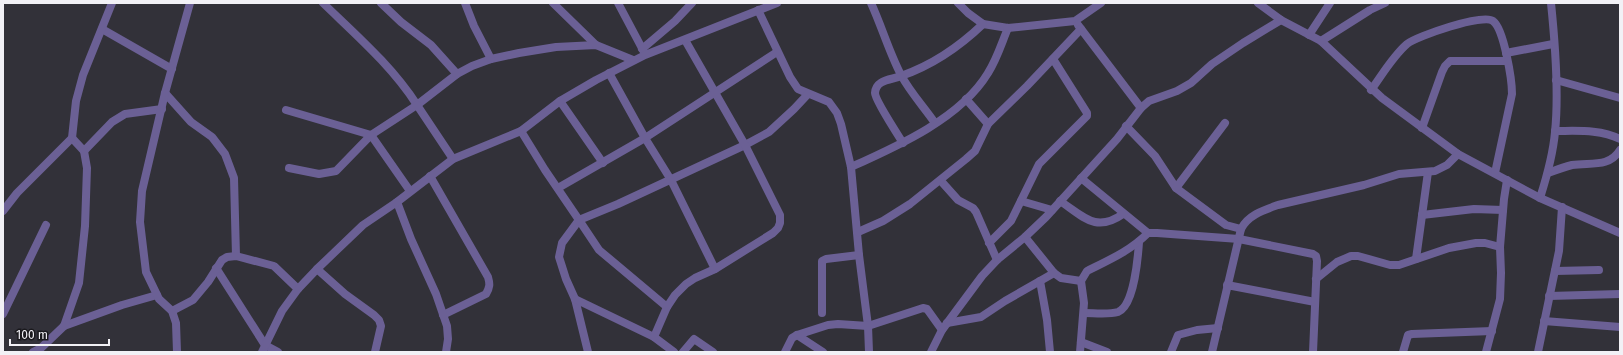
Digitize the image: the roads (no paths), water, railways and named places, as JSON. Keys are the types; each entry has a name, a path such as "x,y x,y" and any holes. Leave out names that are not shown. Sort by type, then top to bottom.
{"street":[{"path":"3,211 17,193 72,138 76,101 83,75 112,3"},
{"path":"177,352 176,323 172,311 159,299 146,272 140,222 142,191 165,93 190,3"},
{"path":"323,3 374,52 410,94 453,158"},
{"path":"381,3 396,18 432,45 457,74"},
{"path":"465,3 474,26 491,59"},
{"path":"553,3 596,45 633,60"},
{"path":"618,3 644,52"},
{"path":"264,348 282,311 298,289 363,225 397,202 453,158 521,131 560,101 633,60 644,52 692,3"},
{"path":"644,52 685,40 777,3"},
{"path":"871,3 887,46 902,76 935,123"},
{"path":"958,3 968,13 983,24 1008,28 1075,21 1101,3"},
{"path":"1309,35 1330,3"},
{"path":"1321,41 1370,10 1385,3"},
{"path":"1540,198 1548,173 1555,131 1556,80 1551,3"},
{"path":"1262,4 1281,20 1321,41 1372,90 1458,154 1540,198 1620,233"},
{"path":"758,10 790,77 798,89 829,102 837,112 851,167 859,255 868,326 869,352"},
{"path":"931,352 942,330 982,276 997,260 1025,237 1052,210 1117,139 1141,108 1149,102 1177,91 1191,83 1224,55 1281,20"},
{"path":"1372,90 1397,55 1409,43 1418,38 1474,20 1493,20 1498,30 1512,81 1512,94 1495,173"},
{"path":"1075,21 1141,108"},
{"path":"903,143 876,96 875,91 880,82 902,76 951,52 983,24"},
{"path":"851,167 903,143 953,112 988,73 1008,28"},
{"path":"858,232 895,214 941,180 975,151 988,124 1081,29"},
{"path":"102,30 172,69"},
{"path":"654,337 667,307 675,295 686,284 773,233 778,228 780,222 780,215 746,145 685,40"},
{"path":"1422,128 1442,72 1450,61 1506,57 1554,44"},
{"path":"289,168 319,174 336,171 371,136 417,105 457,74 472,66 491,59 556,47 596,45"},
{"path":"558,188 645,138 778,52"},
{"path":"989,243 1011,221 1039,164 1087,116 1087,112 1053,59"},
{"path":"609,73 645,138 671,180 715,268"},
{"path":"1556,80 1620,98"},
{"path":"165,93 191,122 212,137 225,154 234,178 236,256"},
{"path":"588,352 575,299 566,279 559,257 562,243 579,220 618,204 746,145 769,132 808,94"},
{"path":"966,99 988,124"},
{"path":"560,101 603,163"},
{"path":"84,150 112,122 125,114 162,109"},
{"path":"286,110 371,136 410,191"},
{"path":"1176,188 1225,123"},
{"path":"1126,126 1155,156 1176,188 1226,225 1241,228"},
{"path":"521,131 545,170 599,250 667,307"},
{"path":"1555,131 1606,133 1620,139"},
{"path":"33,352 41,350 64,326 79,283 85,226 87,180 84,150 72,138"},
{"path":"1548,173 1572,165 1591,164 1610,160 1615,158 1620,150"},
{"path":"1212,352 1241,228 1244,222 1264,210 1278,205 1364,185 1399,174 1428,172 1442,168 1458,154"},
{"path":"1416,259 1428,172"},
{"path":"430,176 488,277 490,284 490,288 486,294 443,315"},
{"path":"1081,178 1148,234 1239,239 1313,254 1316,256 1313,352"},
{"path":"941,180 958,200 973,208 976,212 997,260"},
{"path":"1486,352 1500,299 1500,247 1503,210 1508,180"},
{"path":"1021,201 1052,210"},
{"path":"1060,201 1082,216 1099,224 1113,221 1123,214"},
{"path":"397,202 411,239 433,288 447,326 446,352"},
{"path":"1538,352 1555,271 1561,228 1562,207"},
{"path":"1422,215 1474,208 1503,210"},
{"path":"3,314 46,225"},
{"path":"1080,352 1084,313 1081,281 1087,271 1113,259 1139,242 1148,234"},
{"path":"1025,237 1054,273 1060,278 1081,281"},
{"path":"1084,313 1118,312 1125,306 1136,277 1139,242"},
{"path":"1316,279 1337,262 1351,256 1362,256 1399,265 1449,248 1476,243 1485,243 1500,247"},
{"path":"822,313 822,262 826,259 859,255"},
{"path":"172,311 193,300 208,282 222,260 227,257 236,256 274,266 298,289"},
{"path":"216,268 264,348 278,352"},
{"path":"317,269 345,294 379,320 381,326 375,352"},
{"path":"1555,271 1599,270"},
{"path":"947,323 981,317 1054,273"},
{"path":"1040,281 1047,320 1050,352"},
{"path":"1227,286 1315,302"},
{"path":"1549,296 1620,294"},
{"path":"64,326 110,309 157,295"},
{"path":"575,299 654,337 674,352"},
{"path":"785,352 792,338 828,325 838,324 868,326 923,308 927,309 942,330"},
{"path":"1544,321 1620,327"},
{"path":"1171,352 1178,335 1197,330 1218,328"},
{"path":"1403,352 1408,335 1412,334 1492,331"},
{"path":"797,335 823,352"},
{"path":"683,352 694,339 713,352"},
{"path":"1081,342 1107,352"}]}
